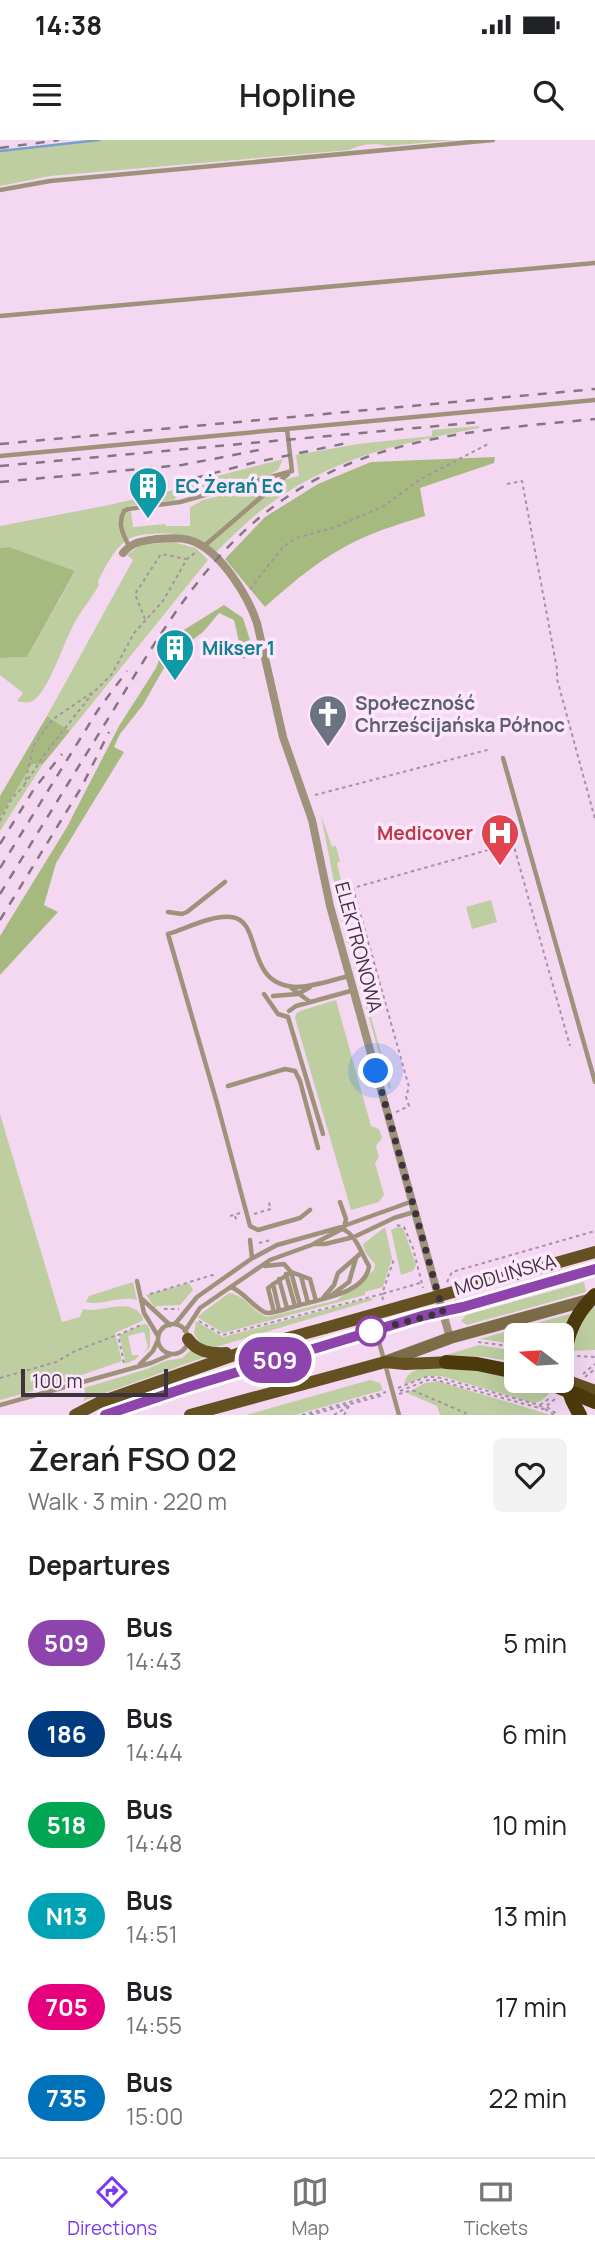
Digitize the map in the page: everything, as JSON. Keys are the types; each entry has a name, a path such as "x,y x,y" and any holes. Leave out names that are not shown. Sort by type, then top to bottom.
{"highway":[{"path":"580,1415 566,1383 564,1359 572,1327 583,1308 595,1297"},
{"path":"446,1362 504,1367"},
{"path":"573,1393 595,1402"}],"main road":[{"path":"75,1415 98,1404 260,1346 595,1252"},
{"name":"MODLIŃSKA","path":"104,1415 376,1330 595,1269"},
{"path":"190,1415 385,1362 450,1338 595,1297"},
{"path":"187,1335 197,1349 215,1353 260,1346"},
{"path":"385,1362 446,1362"},
{"path":"574,1384 595,1391"}],"street":[{"path":"126,549 138,541 172,538 192,541 203,547"},
{"name":"ELEKTRONOWA","path":"203,547 227,569 251,605 257,623 283,737 312,820 330,906 450,1338"}],"lane":[{"path":"0,190 50,181 493,140"},
{"path":"0,316 595,262"},
{"path":"0,456 595,400"},
{"path":"287,429 292,471"},
{"path":"203,547 292,471"},
{"path":"126,549 120,521 124,511 128,509 180,502 292,471"},
{"path":"503,758 595,1082"},
{"path":"168,912 187,912 225,882"},
{"path":"310,1002 289,986 272,979 260,967 248,926 241,920 231,917 168,934 250,1226 258,1230 300,1218 310,1210"},
{"path":"289,986 314,984 349,976"},
{"path":"273,996 298,994 314,984"},
{"path":"289,1011 296,1006 354,990"},
{"path":"264,994 278,1014 288,1017 324,1134"},
{"path":"228,1086 285,1069 295,1072 300,1081 318,1148"},
{"path":"139,1365 153,1350 162,1329 172,1324 197,1297 251,1259 277,1245 343,1227 414,1201"},
{"path":"325,1298 349,1282 358,1255 354,1237 343,1227 340,1202"},
{"path":"314,1244 354,1237 416,1211"},
{"path":"0,1405 151,1363 185,1349 193,1318 200,1308 270,1261 314,1244 343,1227"},
{"path":"358,1246 366,1231"},
{"path":"250,1240 251,1259"},
{"path":"325,1298 338,1273 358,1255"},
{"path":"230,1286 261,1311 276,1311 340,1296 366,1277 369,1266 358,1255"},
{"path":"264,1266 284,1264 298,1306"},
{"path":"276,1311 268,1288 288,1273 310,1279 316,1301"},
{"path":"301,1275 308,1303"},
{"path":"279,1279 287,1308"},
{"path":"137,1281 144,1313 163,1350 172,1354"},
{"path":"142,1298 156,1313 187,1335"},
{"path":"376,1330 399,1415"}],"path":[{"path":"245,595 283,547 296,538 333,528 382,507 421,479 488,444"},
{"path":"507,484 522,481 557,679 595,819"},
{"path":"0,821 12,798 24,786 47,751 93,692 112,674 134,633 163,601 187,559 203,547"},
{"path":"145,619 135,594 161,554 187,559"},
{"path":"24,786 34,745 53,719 93,692"},
{"path":"315,795 491,749"},
{"path":"399,1111 408,1106 406,1097 409,1087 353,888 513,843 570,1046"},
{"path":"517,859 523,857"},
{"path":"522,876 528,874"},
{"path":"532,909 537,908"},
{"path":"541,943 547,942"},
{"path":"255,1214 271,1209 268,1200"},
{"path":"230,1216 240,1213"},
{"path":"235,1215 237,1222"},
{"path":"394,1218 397,1226 404,1227 413,1248 424,1289 447,1281 452,1272 460,1269 595,1231"},
{"path":"251,1248 276,1238"},
{"path":"382,1294 394,1259"},
{"path":"460,1269 463,1275"},
{"path":"150,1294 221,1273"},
{"path":"193,1318 223,1335 422,1283"},
{"path":"156,1313 160,1309 177,1308 183,1312"},
{"path":"0,1378 56,1362 75,1350 118,1335 148,1320"},
{"path":"118,1335 125,1363"},
{"path":"470,1345 480,1342 504,1345"},
{"path":"574,1356 595,1357"},
{"path":"577,1380 595,1364"},
{"path":"393,1392 426,1377 435,1377 539,1405 542,1409"},
{"path":"310,1415 428,1380 436,1380 556,1415"},
{"path":"393,1392 412,1390 470,1415"},
{"path":"539,1405 558,1394 542,1409"},
{"path":"302,1415 350,1404"},
{"path":"334,1415 350,1404"},
{"path":"344,1415 350,1404"},
{"path":"546,1406 556,1415"}],"green space":[{"path":"99,140 455,140 368,145 350,150 50,176 0,186 0,151"},
{"path":"479,426 366,455 314,477 263,509 215,553 201,540 182,535 151,534 127,540 107,564 98,581 99,585 75,622 40,694 30,702 17,701 23,693 0,675 0,658 27,657 75,572 9,547 0,548 0,526 178,489 174,500 128,506 133,527 165,524 190,526 190,507 203,500 299,476 296,455 358,444 432,436 432,430"},
{"path":"495,457 494,463 420,488 425,516 374,533 332,554 265,607 225,559 265,517 318,484 371,462"},
{"path":"283,459 278,470 269,475 196,495 190,494 186,487 186,484"},
{"path":"173,542 196,548 208,560 70,731 47,716 133,560 127,555 140,545"},
{"path":"9,547 75,571 27,657 0,658 0,548"},
{"path":"224,605 243,618 254,653 243,659 234,620 219,613 204,631 176,653 165,666 143,705 120,734 114,747 124,752 56,863 44,905 58,912 0,975 0,936 67,827 119,726 156,668 166,641"},
{"path":"47,716 70,731 43,764 32,764 0,818 0,796"},
{"path":"32,764 43,764 0,831 0,818"},
{"path":"321,815 340,861 337,863 341,880 334,882"},
{"path":"336,900 391,1088 389,1089"},
{"path":"491,900 497,922 472,929 466,907"},
{"path":"336,1000 371,1126 379,1129 382,1138 376,1146 379,1157 375,1163 384,1195 379,1202 351,1210 295,1018 300,1011"},
{"path":"0,1114 62,1322 80,1317 83,1309 124,1306 138,1311 143,1318 142,1321 115,1333 122,1361 76,1379 0,1400"},
{"path":"385,1227 392,1258 383,1287 365,1292 365,1295 223,1333 197,1317 229,1293 240,1297 267,1317 337,1300 374,1270 375,1264 365,1252 363,1244"},
{"path":"403,1228 416,1265 413,1271 401,1275 391,1230"},
{"path":"133,1282 137,1300 86,1302 89,1296"},
{"path":"584,1282 586,1292 467,1325 461,1321 466,1315"},
{"path":"189,1283 193,1290 180,1305 155,1308 146,1295"},
{"path":"370,1298 373,1300 216,1347 202,1345 194,1334 196,1321 223,1337"},
{"path":"595,1307 595,1350 574,1351 574,1323 537,1323"},
{"path":"144,1324 150,1330 150,1347 144,1353 148,1346 144,1332 128,1336 132,1355 139,1355 126,1364 119,1335"},
{"path":"504,1332 504,1342 479,1339"},
{"path":"479,1345 504,1349 504,1360 446,1355"},
{"path":"191,1350 205,1357 83,1401 86,1395 84,1388 165,1361 182,1358"},
{"path":"421,1369 478,1371 504,1376 504,1393 550,1393 534,1403 441,1376 427,1376 404,1385 408,1375"},
{"path":"370,1380 380,1383 383,1390 295,1415 246,1415"},
{"path":"437,1381 550,1415 440,1415 437,1406 407,1393 425,1383"}],"waterway":[{"path":"0,151 99,140"}],"railway":[{"path":"0,148 59,140"},
{"path":"0,444 595,389"},
{"path":"0,894 135,675 184,601 210,567 239,536 272,508 309,484 351,463 410,444 471,432 595,419"},
{"path":"0,466 481,422"},
{"path":"142,492 252,463 347,443"},
{"path":"0,482 182,465 259,450"},
{"path":"0,868 98,710 127,671"},
{"path":"0,920 81,788 109,732"},
{"path":"0,844 34,789 62,754"}],"bus line":[{"name":"509","path":"105,1415 422,1316 595,1269"}],"place":[{"name":"EC Żerań Ec","path":"148,520"},
{"name":"Mikser 1","path":"175,682"},
{"name":"Społeczność Chrześcijańska Północ","path":"328,748"},
{"name":"Medicover","path":"500,867"}],"route":[{"path":"371,1331 443,1312 376,1071"}]}
